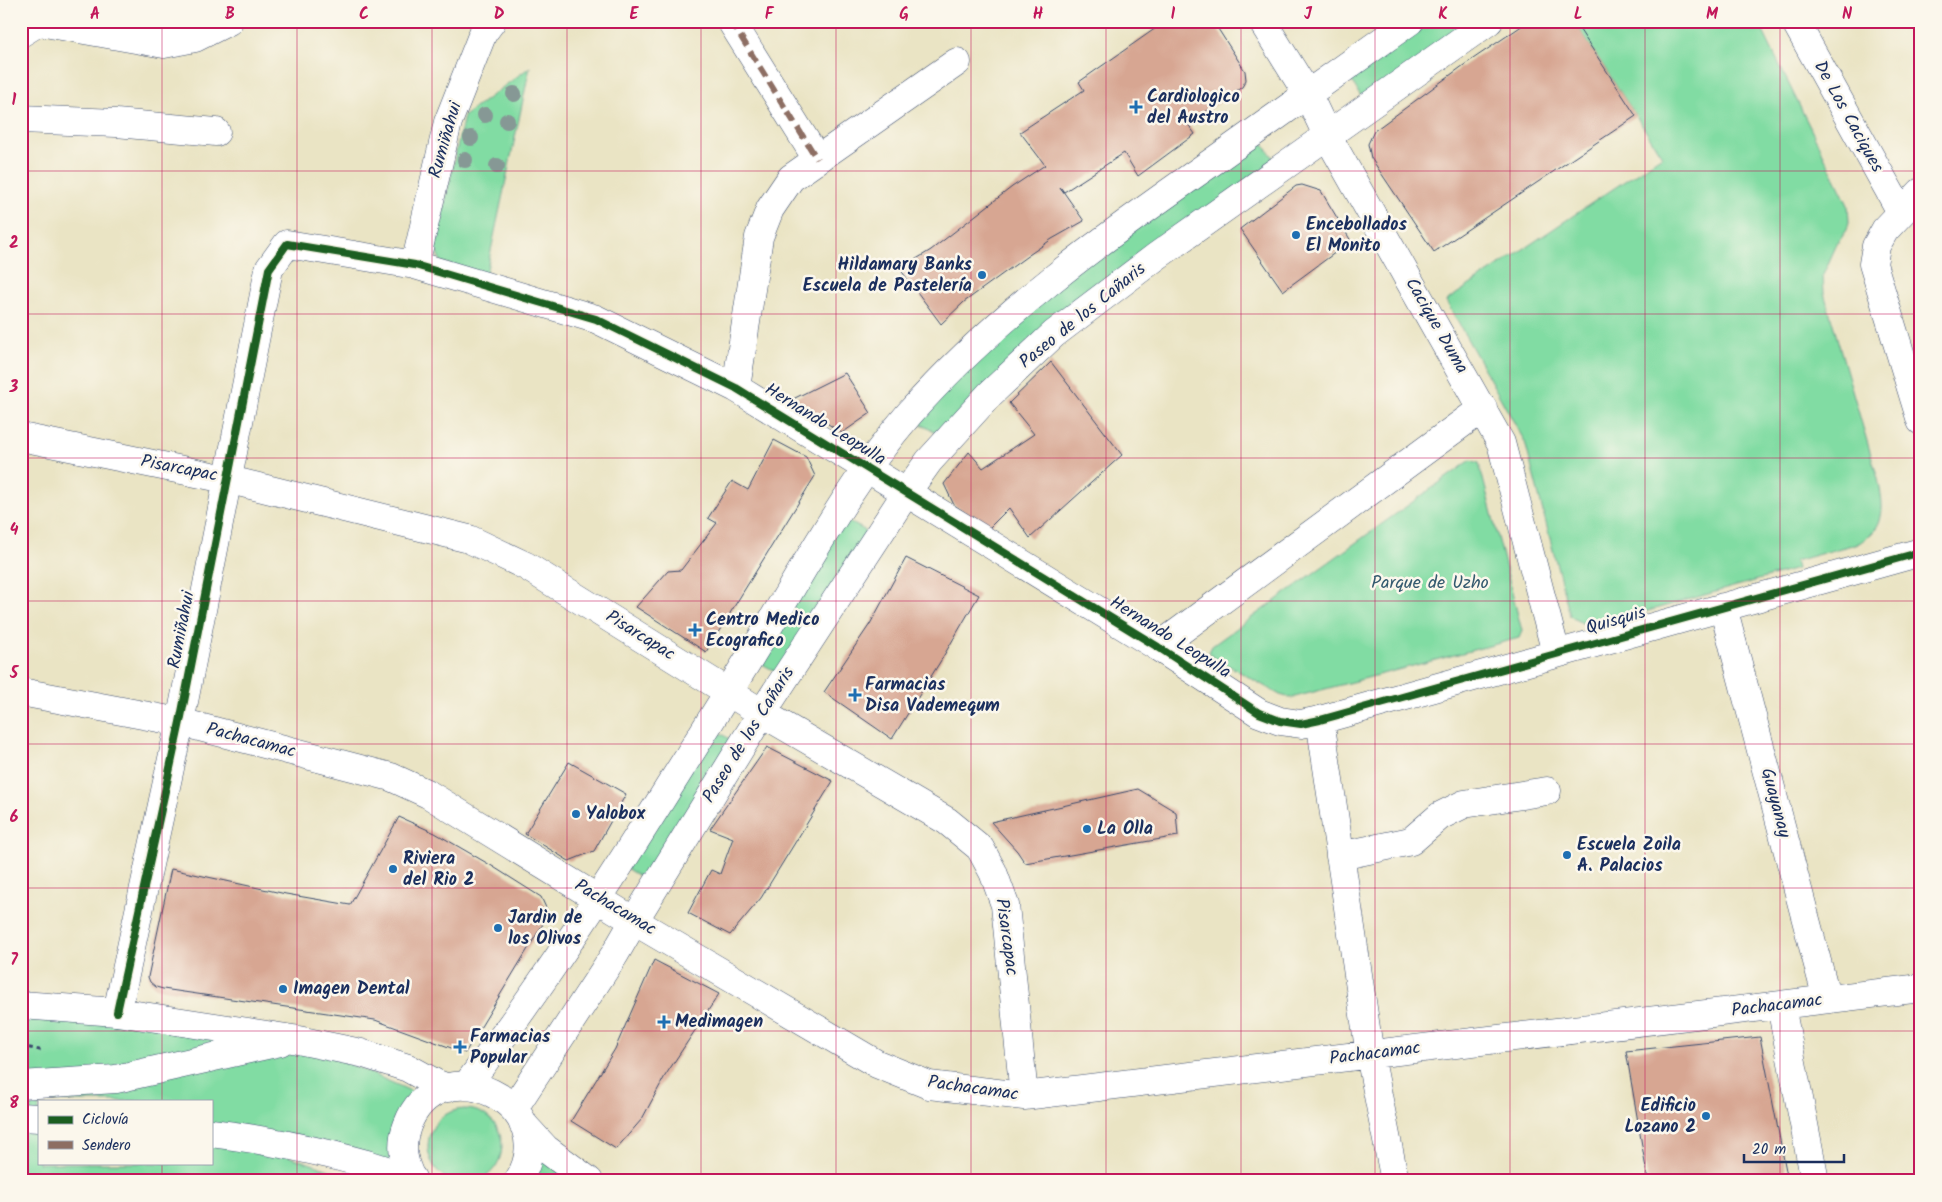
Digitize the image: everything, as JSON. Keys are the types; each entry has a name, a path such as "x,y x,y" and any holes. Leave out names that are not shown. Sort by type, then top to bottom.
{"street":[{"path":"21,33 39,22 164,44 195,38 229,21"},
{"name":"Rumiñahui","path":"415,264 448,122 483,33 492,21"},
{"path":"731,21 817,159"},
{"name":"Cacique Duma","path":"1262,21 1308,94 1326,135 1502,443 1556,653"},
{"path":"412,1180 406,1164 403,1146 410,1120 418,1107 427,1098 457,1087 490,1054 599,898 867,469 908,416 968,352 1026,300 1124,224 1410,21"},
{"name":"Paseo de los Cañaris","path":"519,1116 634,920 762,713 906,493 941,447 990,394 1054,334 1157,256 1489,21"},
{"name":"De Los Caciques","path":"1795,21 1893,221"},
{"path":"736,388 759,237 770,209 791,178 957,62"},
{"path":"21,119 116,122 216,132"},
{"path":"1921,192 1893,221 1876,246 1873,264 1921,421"},
{"name":"Hernando Leopulla","path":"278,254 287,244 415,264 596,319 736,388 1158,647 1259,713 1280,721 1301,724 1320,720"},
{"name":"Rumiñahui","path":"117,1012 180,722 226,479 269,269 278,254"},
{"path":"1158,647 1483,408"},
{"name":"Pisarcapac","path":"21,437 226,479 469,539 526,566 762,713 947,821 980,848 993,872 1005,905 1024,1096"},
{"name":"Quisquis","path":"1320,720 1921,552"},
{"name":"Guayanay","path":"1723,606 1827,999"},
{"name":"Pachacamac","path":"21,692 180,722 391,777 428,794 634,920 878,1064 929,1085 1024,1096 1921,988"},
{"path":"1320,720 1370,1055 1395,1181"},
{"path":"1340,856 1411,842 1440,816 1464,804 1548,791"},
{"path":"21,1005 117,1012 293,1039 361,1053 408,1068 435,1083 457,1087 484,1088 500,1096 546,1149 589,1181"},
{"path":"1780,1006 1815,1181"},
{"path":"21,1085 116,1079 293,1039"},
{"path":"518,1181 526,1166 528,1156 526,1134 519,1116"},
{"path":"21,1117 38,1118"},
{"path":"212,1132 308,1148 378,1167 412,1180"}],"green space":[{"path":"1410,21 1489,21 1367,106 1344,69"},
{"path":"1574,21 1758,21 1848,205 1849,222 1847,230 1837,244 1823,275 1824,293 1882,498 1879,523 1868,537 1859,543 1795,561 1797,569 1591,627 1570,616 1525,442 1446,301 1662,156"},
{"path":"530,67 486,274 441,262 435,248 464,116"},
{"path":"1255,132 1281,169 1157,256 947,440 908,416 968,352"},
{"name":"Parque de Uzho","path":"1471,460 1479,463 1522,631 1519,638 1291,698 1280,695 1212,656 1209,652 1212,646"},
{"path":"837,515 877,537 785,677 750,657"},
{"path":"707,725 741,746 655,886 619,864"},
{"path":"21,1005 293,1039 427,1098 405,1165 212,1133 212,1100 38,1100 38,1114 21,1112"},
{"path":"458,1109 472,1109 486,1115 496,1125 502,1139 500,1160 486,1177 472,1183 458,1183 444,1177 434,1167 428,1153 428,1139 434,1125 444,1115"},
{"path":"21,1131 38,1132 38,1164 212,1164 212,1144 279,1153 362,1181 129,1181 21,1174"},
{"path":"535,1155 577,1181 530,1181"}],"water":[{"path":"21,1174 26,1174 129,1181 21,1181"}],"building":[{"path":"1166,21 1213,21 1245,71 1246,80 1242,87 1188,124 1195,134 1138,176 1124,153 1064,192 1060,187 1084,221 1052,239 1026,257 964,302 941,324 900,269 931,250 1012,187 1045,165 1020,132 1084,90 1079,82"},
{"path":"1529,21 1574,21 1636,116 1434,252 1371,158 1368,144 1374,131 1464,65"},
{"name":"Encebollados El Monito","path":"1302,185 1321,191 1351,241 1283,291 1240,229 1296,186"},
{"path":"1051,362 1122,455 1030,538 1009,508 989,528 954,505 944,484 969,452 983,468 1034,434 1009,403"},
{"path":"845,373 871,413 842,433 791,400"},
{"path":"774,440 806,457 815,476 706,652 636,607 668,571 681,570 717,523 708,518 732,481 748,490"},
{"path":"906,558 979,595 892,739 824,692 870,624"},
{"path":"767,747 833,781 761,898 730,935 688,913 711,870 720,874 733,838 710,829"},
{"name":"Yalobox","path":"569,762 626,794 594,851 569,861 525,834"},
{"name":"La Olla","path":"1138,789 1176,812 1178,836 1025,863 1017,851 991,822"},
{"path":"399,817 435,833 492,866 541,897 547,910 546,919 465,1053 375,1020 163,989 156,987 150,982 148,977 171,869 286,894 350,905"},
{"path":"654,960 719,994 665,1076 642,1119 616,1149 571,1121 615,1049"},
{"name":"Edificio Lozano 2","path":"1760,1037 1788,1181 1648,1181 1626,1051"}],"marked path":[{"path":"731,21 817,159"}],"cycle path":[{"path":"117,1012 180,722 269,269 287,244 415,265 596,319 736,388 1158,647 1259,713 1280,721 1301,724 1320,720 1921,552"}],"place":[{"name":"Cardiologico del Austro","path":"1136,107"},
{"name":"Encebollados El Monito","path":"1296,235"},
{"name":"Hildamary Banks Escuela de Pastelería","path":"982,275"},
{"name":"Centro Medico Ecografico","path":"695,630"},
{"name":"Farmacias Disa Vademequm","path":"855,695"},
{"name":"Yalobox","path":"576,814"},
{"name":"La Olla","path":"1087,829"},
{"name":"Escuela Zoila A. Palacios","path":"1567,855"},
{"name":"Riviera del Rio 2","path":"393,869"},
{"name":"Jardin de los Olivos","path":"498,928"},
{"name":"Imagen Dental","path":"283,989"},
{"name":"Medimagen","path":"664,1022"},
{"name":"Farmacias Popular","path":"460,1047"},
{"name":"Edificio Lozano 2","path":"1706,1116"}]}
